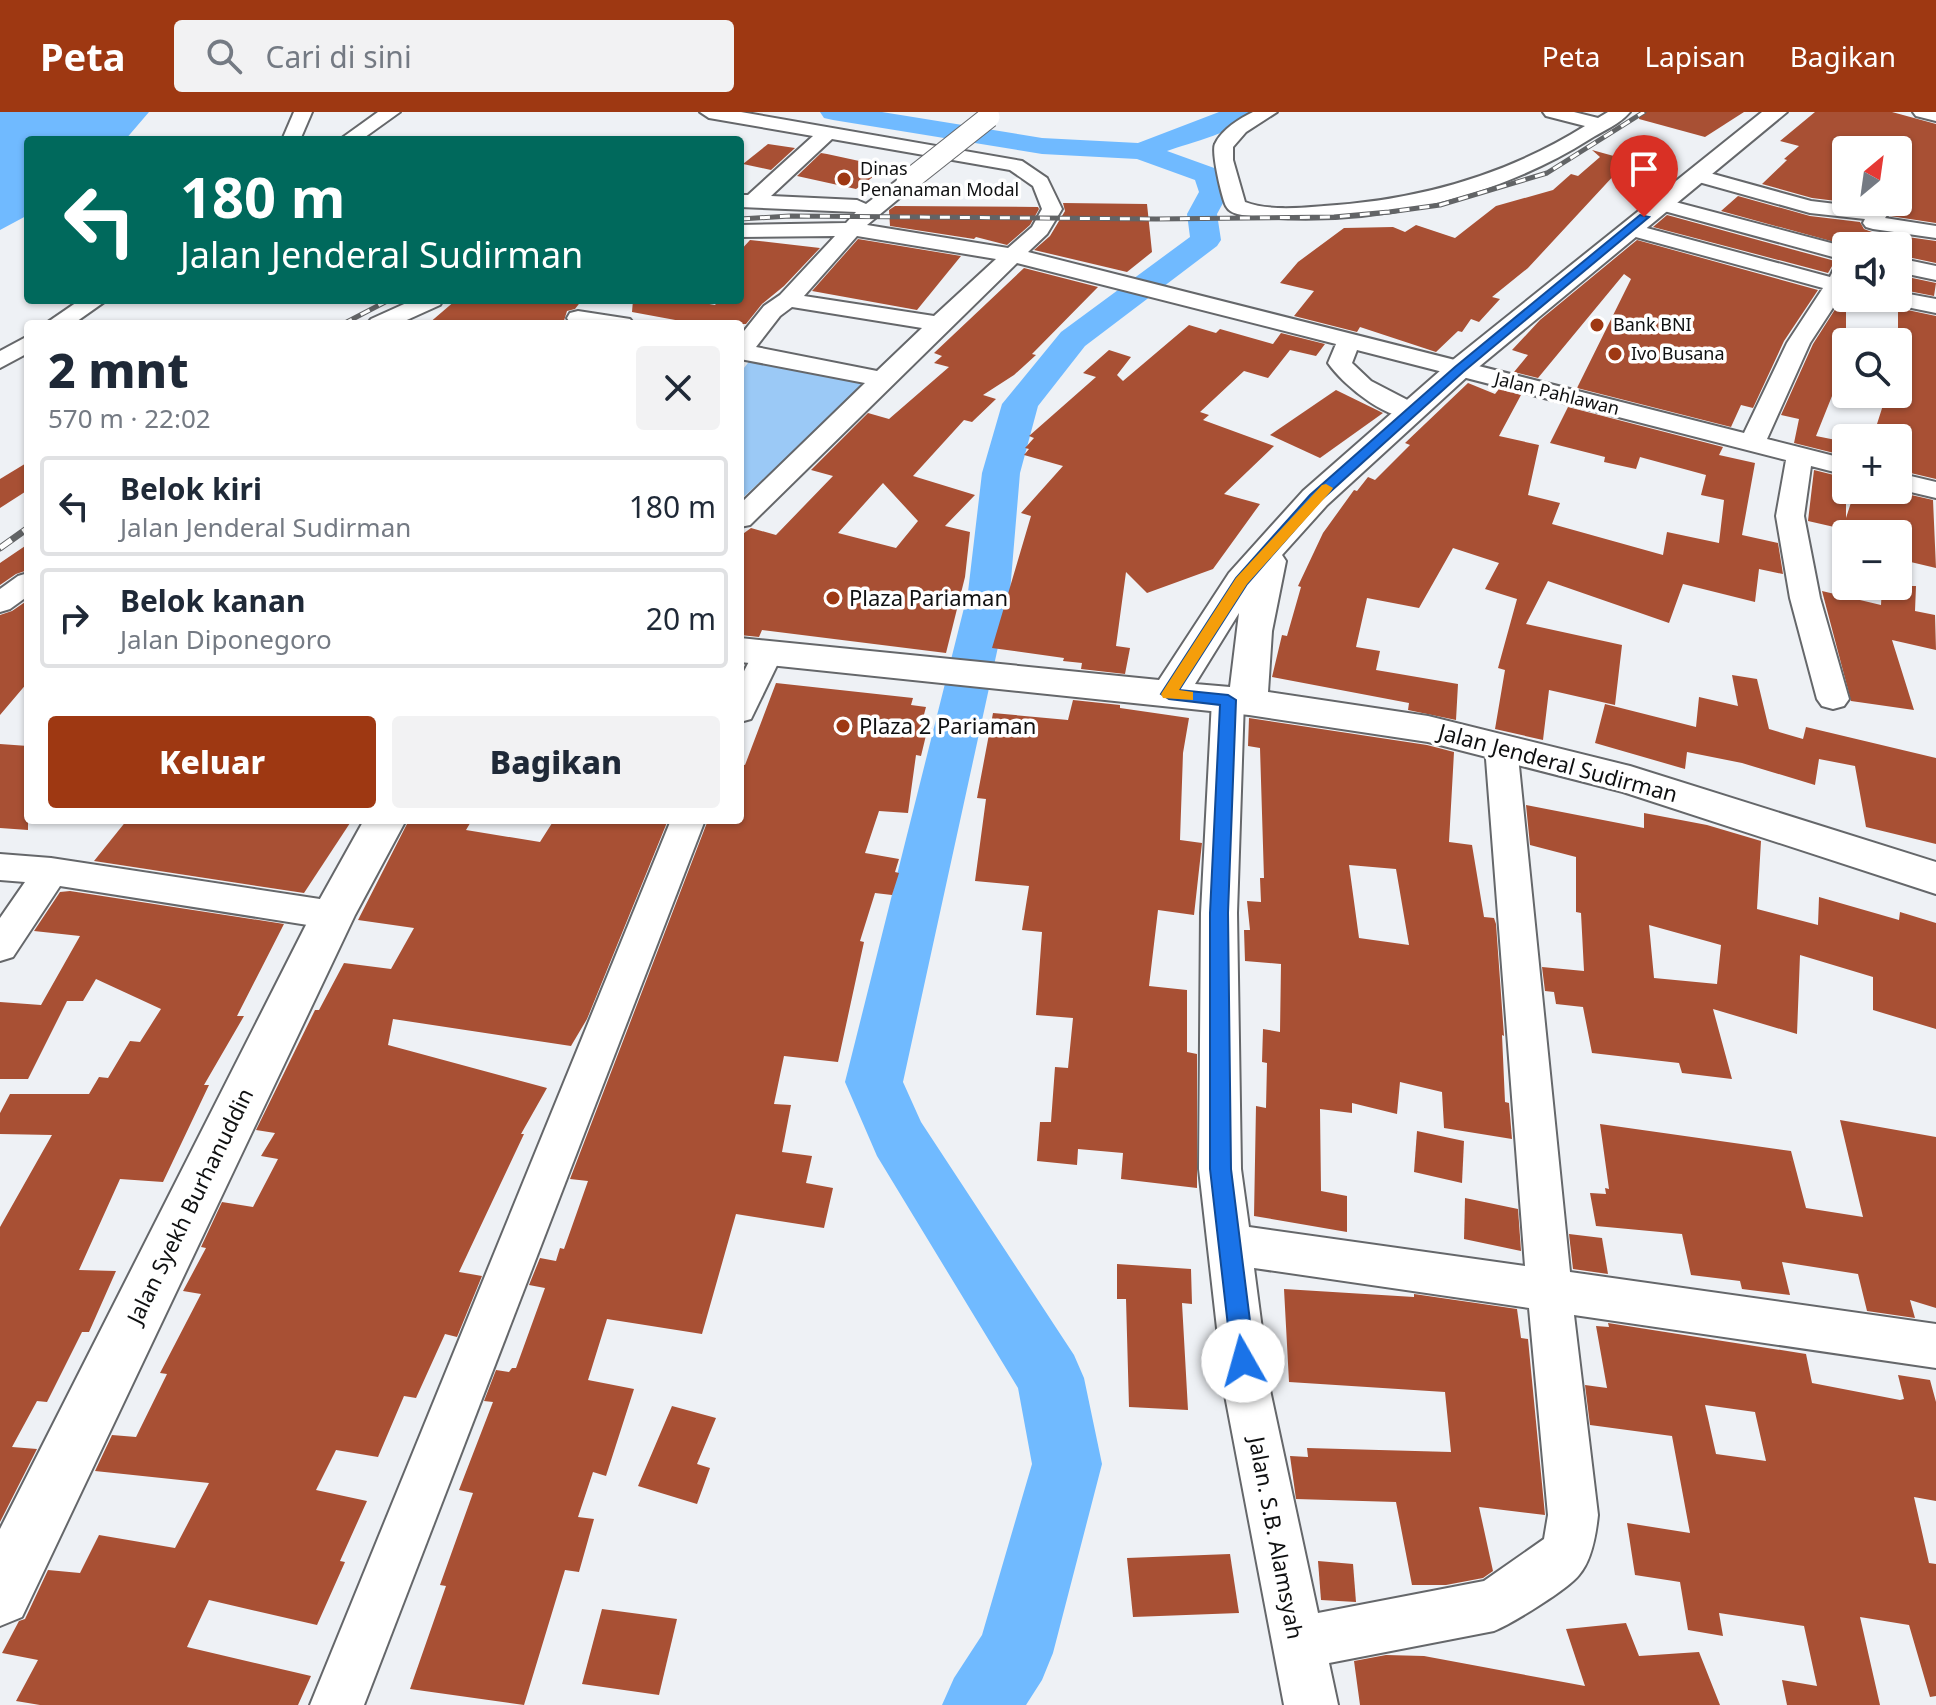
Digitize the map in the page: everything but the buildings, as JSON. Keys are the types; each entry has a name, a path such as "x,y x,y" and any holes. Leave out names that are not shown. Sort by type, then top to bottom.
{"main road":[{"path":"1169,694 1241,581 1315,498 1459,369 1776,112"},
{"path":"1238,701 1253,625 1275,544"},
{"name":"Jalan Jenderal Sudirman","path":"754,651 1238,701 1428,729 1630,780 1936,878"},
{"name":"Jalan Syekh Burhanuddin","path":"0,1595 333,915 383,824"}],"street":[{"path":"293,136 303,112"},
{"path":"354,136 391,112"},
{"path":"709,112 1015,165 1035,175 1047,189 1052,209 1040,230 744,515"},
{"path":"1268,112 1234,133 1224,147 1222,156 1236,188 1235,204 1242,209 1334,210 1436,196 1530,165 1583,137 1621,112"},
{"path":"1552,112 1600,124"},
{"path":"1922,112 1936,115"},
{"path":"744,345 772,311 788,300 874,207 990,114"},
{"path":"747,201 827,133"},
{"path":"1695,175 1810,207 1832,209"},
{"path":"747,201 874,207"},
{"path":"1660,204 1832,250"},
{"path":"1887,216 1936,232"},
{"name":"Jalan Pahlawan","path":"744,231 852,229 1013,255 1832,463"},
{"path":"1628,229 1832,277"},
{"path":"1912,268 1936,273"},
{"path":"1752,444 1798,343 1832,295"},
{"path":"788,300 939,324"},
{"path":"1912,301 1936,306"},
{"path":"64,320 90,304"},
{"path":"388,320 423,304"},
{"path":"578,318 593,320"},
{"path":"1349,340 1340,363 1347,376 1412,412"},
{"path":"0,361 24,346"},
{"path":"744,347 882,379"},
{"path":"0,370 24,376"},
{"path":"1800,455 1790,516 1805,598 1833,699"},
{"path":"1912,484 1936,490"},
{"path":"0,603 24,585"},
{"path":"744,694 754,651"},
{"name":"Jalan. S.B. Alamsyah","path":"1238,701 1219,929 1220,1169 1247,1390 1311,1705"},
{"path":"1297,1643 1494,1605 1562,1557 1570,1539 1573,1515 1549,1289 1501,746"},
{"path":"337,1705 686,824"},
{"path":"0,867 51,871 333,915"},
{"path":"0,947 51,871"},
{"path":"1229,1244 1936,1346"}],"shaded area":[{"path":"0,112 149,112 128,136 24,136 24,217 0,230"},
{"path":"751,359 873,381 744,496 744,368"}],"waterway":[{"path":"833,112 1042,146 1141,151"},
{"path":"1141,151 1214,125 1240,112"},
{"path":"981,1705 1015,1653 1067,1464 1050,1378 898,1138 874,1082 989,592 1001,473 1020,404 1073,339 1206,240 1202,214 1214,192 1207,175 1141,151"}],"railway":[{"path":"744,219 790,216 1156,219 1334,217 1389,212 1440,205 1547,173 1644,112"},
{"path":"351,320 381,304"},
{"path":"0,548 24,531"}],"slow traffic":[{"path":"1188,696 1169,694 1199,644 1241,581 1326,488"}],"place":[{"name":"Dinas Penanaman Modal","path":"844,179"},
{"name":"Bank BNI","path":"1597,325"},
{"name":"Ivo Busana","path":"1615,354"},
{"name":"Plaza Pariaman","path":"833,598"},
{"name":"Plaza 2 Pariaman","path":"843,726"}],"route":[{"path":"1243,1361 1220,1169 1219,913 1228,700 1169,694 1241,581 1315,498 1459,369 1644,217"}]}
